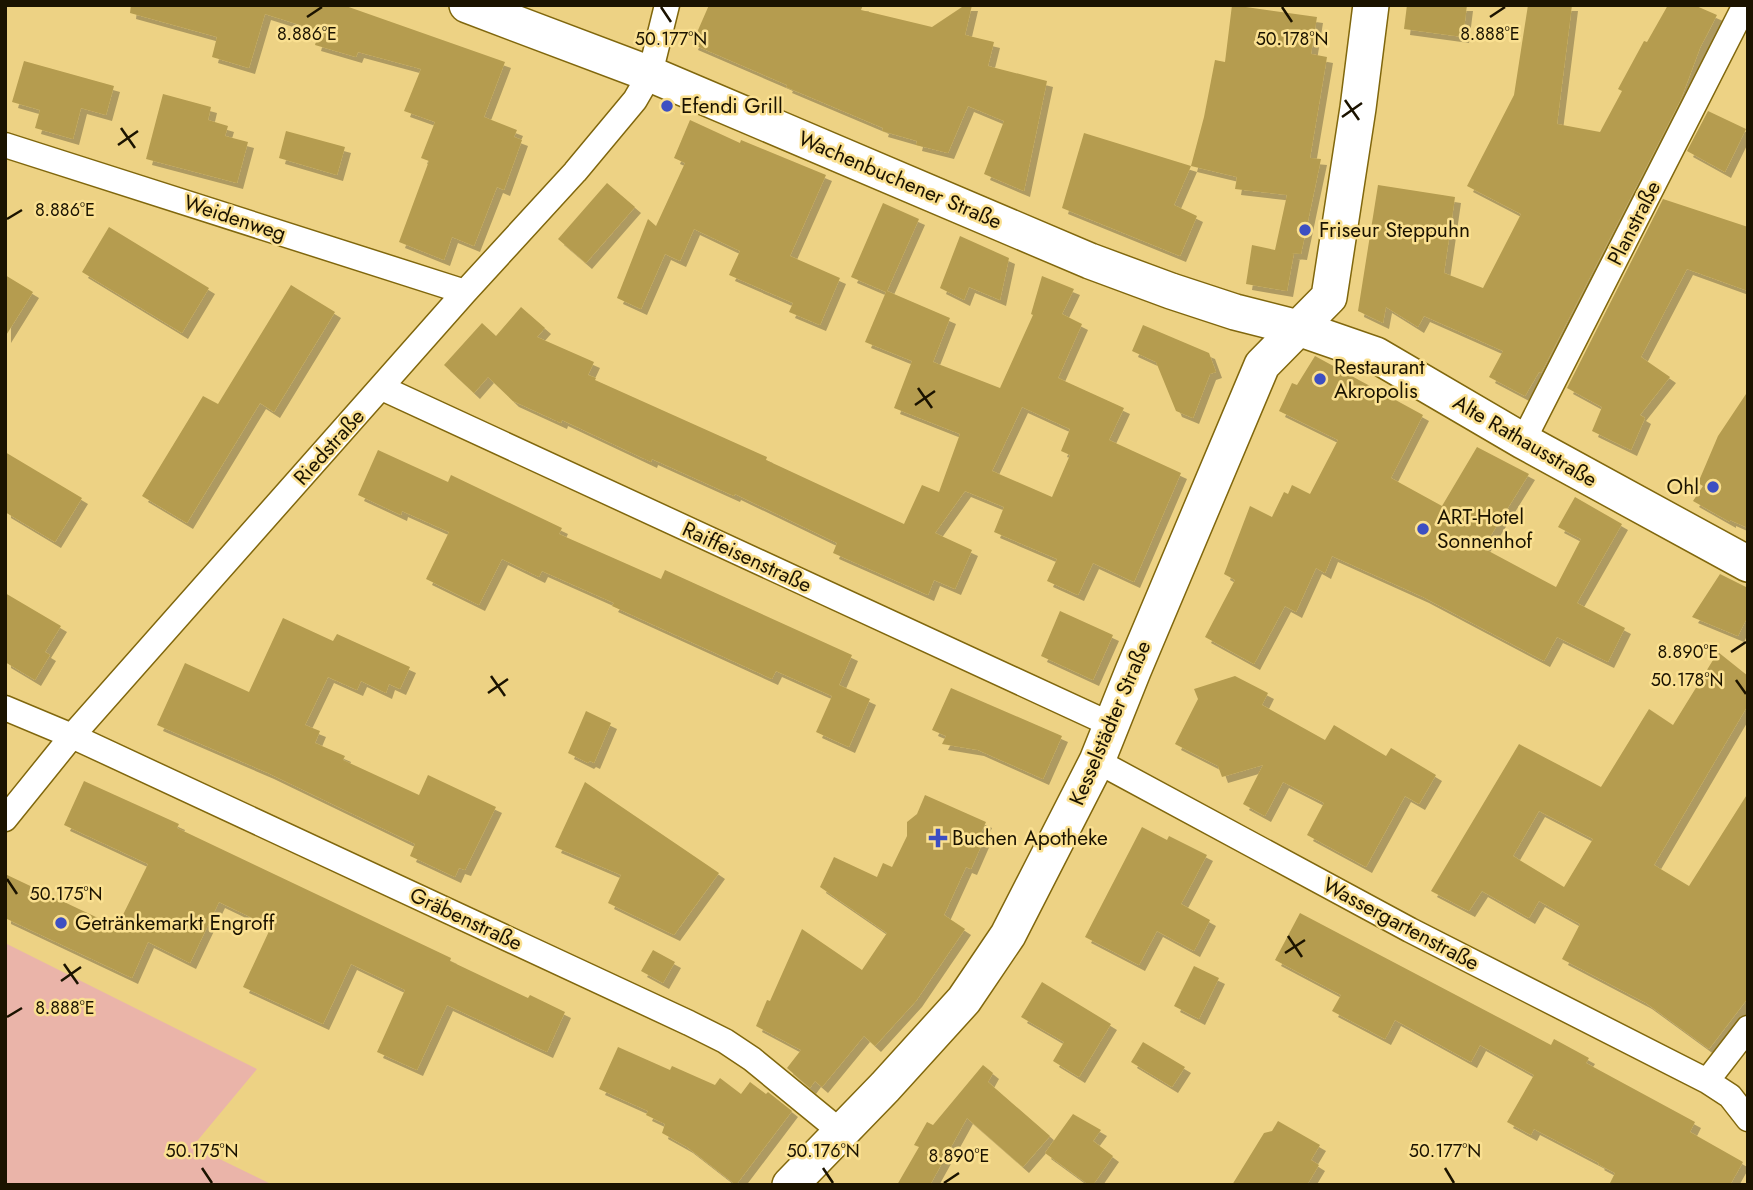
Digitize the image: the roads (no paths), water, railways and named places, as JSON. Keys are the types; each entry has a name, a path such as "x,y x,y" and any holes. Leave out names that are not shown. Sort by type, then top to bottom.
{"main road":[{"name":"Wachenbuchener Straße","path":"467,5 650,74 1090,261 1214,305 1298,328"},
{"name":"Kesselstädter Straße","path":"790,1185 964,1000 1008,935 1097,761 1262,365 1329,297 1371,5"},
{"name":"Alte Rathausstraße","path":"1298,328 1376,355 1523,442 1748,564"}],"street":[{"name":"Riedstraße","path":"5,819 72,736 465,292 575,173 635,100 650,74 667,5"},
{"name":"Planstraße","path":"1523,442 1745,5"},
{"name":"Weidenweg","path":"5,145 465,292"},
{"name":"Raiffeisenstraße","path":"382,388 1112,726"},
{"name":"Gräbenstraße","path":"5,708 72,736 725,1041 752,1059 841,1132"},
{"name":"Wassergartenstraße","path":"1097,761 1410,930 1707,1081 1730,1096 1748,1119"},
{"path":"1707,1081 1748,1028"}],"place":[{"name":"Efendi Grill","path":"667,106"},
{"name":"Friseur Steppuhn","path":"1305,230"},
{"name":"Restaurant Akropolis","path":"1320,379"},
{"name":"Ohl","path":"1713,487"},
{"name":"ART-Hotel Sonnenhof","path":"1423,529"},
{"name":"Buchen Apotheke","path":"938,838"},
{"name":"Getränkemarkt Engroff","path":"61,923"}]}
